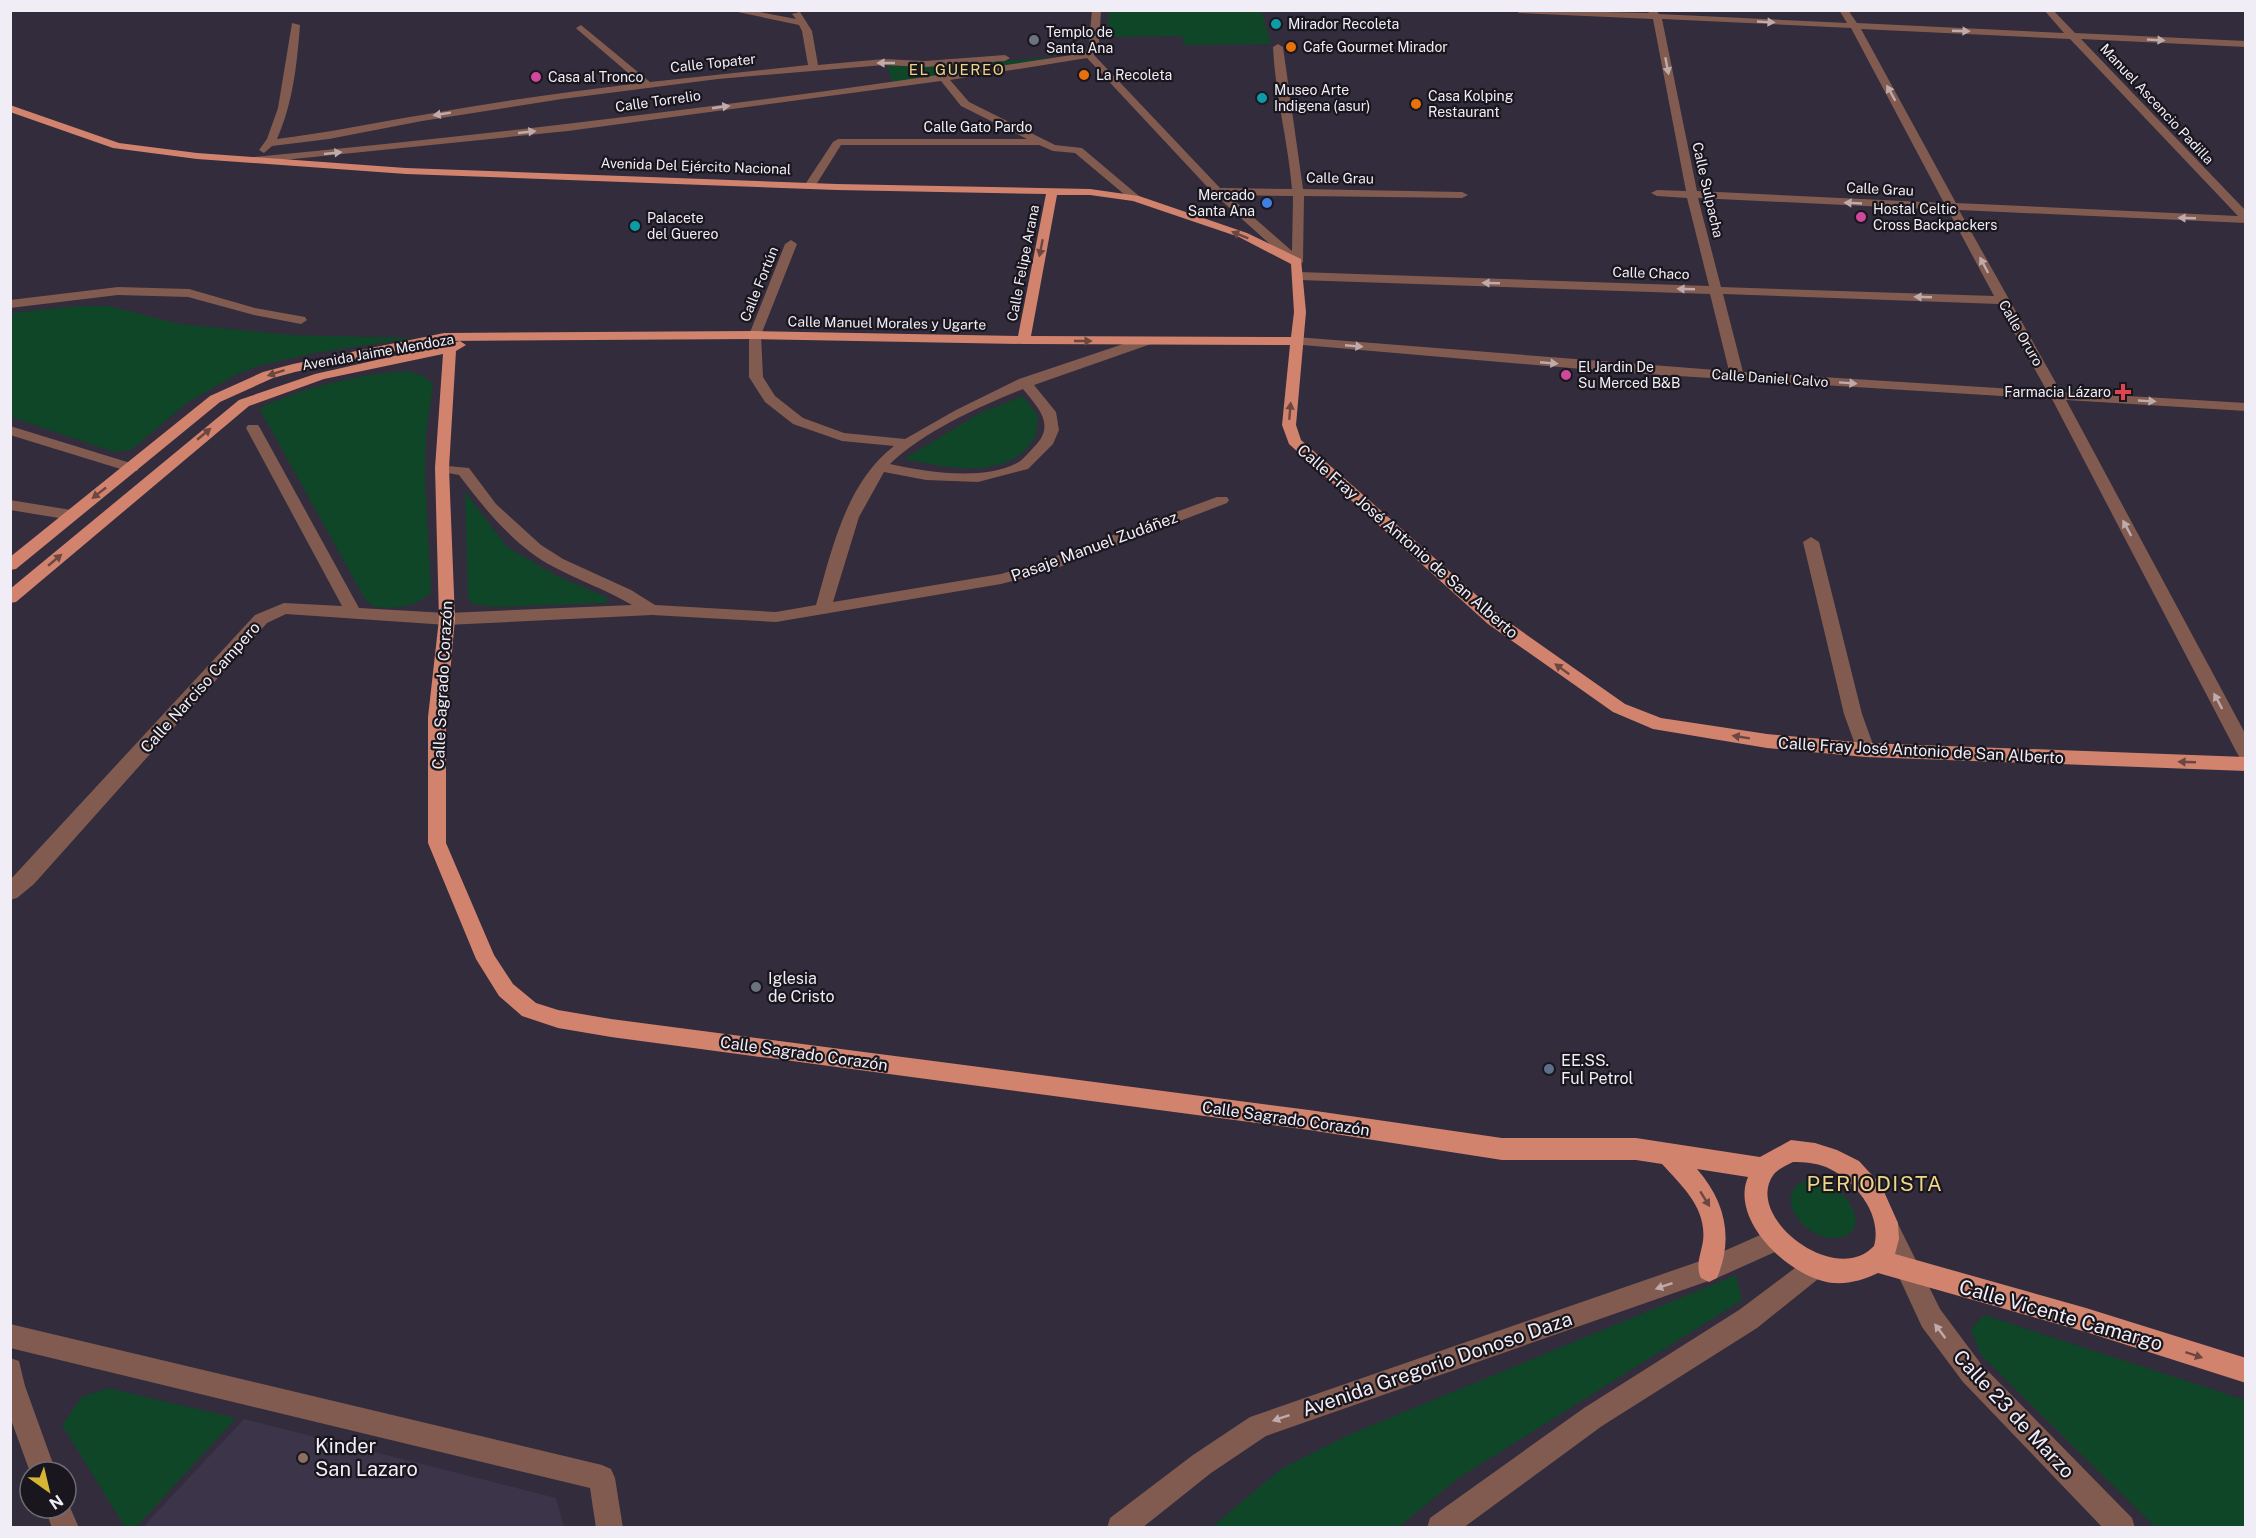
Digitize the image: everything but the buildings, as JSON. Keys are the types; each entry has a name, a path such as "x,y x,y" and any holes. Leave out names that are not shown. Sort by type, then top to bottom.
{"main road":[{"name":"Avenida Del Ejército Nacional","path":"10,108 117,146 254,160 406,171 810,186 1090,192 1135,198 1243,235 1297,262"},
{"name":"Calle Felipe Arana","path":"1024,340 1052,190"},
{"path":"1296,341 1300,312 1297,262"},
{"name":"Calle Manuel Morales y Ugarte","path":"478,337 755,335 1024,340 1296,341"},
{"name":"Avenida Jaime Mendoza","path":"10,597 244,403 269,391 308,379 450,349 478,337"},
{"name":"Avenida Jaime Mendoza","path":"10,565 214,399 268,375 313,363 444,338 478,337"},
{"name":"Calle Fray José Antonio de San Alberto","path":"1296,341 1289,425 1294,441 1494,620 1619,708 1659,724 1767,741 1866,750 2246,764"},
{"name":"Calle Sagrado Corazón","path":"450,349 442,468 447,619 437,717 437,843 486,959 506,990 529,1010 558,1019 611,1028 1297,1118 1502,1149 1636,1149 1763,1168"},
{"path":"1791,1151 1810,1151 1831,1157 1852,1169 1869,1185 1883,1206 1887,1226 1886,1246 1876,1261 1859,1270 1838,1273 1815,1267 1794,1256 1776,1240 1763,1222 1756,1202 1756,1184 1763,1168 1774,1157 1791,1151"},
{"path":"1668,1154 1705,1196 1713,1211 1716,1230 1709,1270"},
{"name":"Calle Vicente Camargo","path":"1876,1261 2086,1320 2246,1371"}],"street":[{"path":"732,10 801,24"},
{"path":"794,10 807,31 813,66"},
{"path":"1097,10 1094,44 1090,54 1217,191 1297,262"},
{"path":"1519,10 1654,14 1855,27 2246,44"},
{"name":"Calle Oruro","path":"1843,10 1855,27 2002,300 2057,396 2246,753"},
{"name":"Manuel Ascencio Padilla","path":"2048,10 2246,219"},
{"name":"Calle Sulpacha","path":"1654,14 1692,195 1737,376"},
{"path":"254,160 271,143 286,97 293,62 295,25"},
{"path":"581,28 646,84"},
{"path":"1278,47 1278,68 1290,122 1299,192 1297,262"},
{"name":"Calle Topater","path":"271,143 329,136 422,118 646,84 813,66 885,62 925,64 1090,54"},
{"name":"Calle Torrelio","path":"254,160 568,128 944,79 1090,54"},
{"path":"944,79 965,104 1041,142"},
{"name":"Calle Gato Pardo","path":"810,186 838,142 1041,142 1053,148 1078,150 1135,198"},
{"name":"Calle Grau","path":"1217,191 1462,195"},
{"name":"Calle Grau","path":"1657,193 1953,208 2246,219"},
{"name":"Calle Fortún","path":"790,244 755,335 756,377 770,399 798,421 842,437 907,443"},
{"name":"Calle Chaco","path":"1299,276 2002,300"},
{"path":"10,304 118,291 189,293 254,311 301,320"},
{"path":"823,610 841,545 854,511 881,466 907,443 956,414 1024,382 1146,341"},
{"name":"Calle Daniel Calvo","path":"1296,341 1737,376 2246,407"},
{"path":"881,466 926,476 978,478 1023,466 1048,441 1052,430 1049,412 1024,382"},
{"path":"253,428 354,614"},
{"path":"10,430 132,468"},
{"path":"442,468 464,471 491,507 536,549 558,563 626,594 652,610"},
{"name":"Pasaje Manuel Zudáñez","path":"652,610 776,617 1001,579 1043,567 1222,500"},
{"path":"10,505 71,515"},
{"path":"1811,542 1853,714 1866,750"},
{"name":"Calle Narciso Campero","path":"10,892 27,878 261,619 284,608 447,619 652,610"},
{"name":"Calle 23 de Marzo","path":"1887,1226 1930,1318 1972,1373 2122,1527"},
{"name":"Avenida Gregorio Donoso Daza","path":"1120,1527 1202,1464 1259,1426 1709,1270 1776,1240"},
{"path":"1440,1527 1593,1417 1748,1319 1815,1267"},
{"path":"10,1336 602,1478 610,1527"},
{"path":"10,1370 12,1386 39,1460"}],"shaded area":[{"name":"Kinder San Lazaro","path":"244,1419 556,1498 564,1527 143,1527"}],"green space":[{"path":"1261,10 1271,44 1184,45 1182,36 1107,37 1109,11"},
{"path":"1058,57 893,84 887,65 922,67"},
{"path":"76,306 109,306 179,324 291,335 413,338 315,353 261,365 237,374 188,402 131,450 114,452 11,417 11,313"},
{"path":"408,371 424,376 433,384 426,433 425,479 431,593 417,602 404,606 374,607 365,599 259,408 332,383 369,375"},
{"path":"1023,396 1038,416 1036,434 1022,453 1008,461 992,466 956,468 904,459 980,413"},
{"path":"465,492 507,547 555,575 608,598 606,603 497,607 472,604 468,598"},
{"path":"1811,1179 1825,1182 1846,1198 1855,1218 1854,1228 1848,1234 1837,1238 1824,1237 1812,1232 1795,1213 1791,1203 1792,1193 1798,1184"},
{"path":"1736,1275 1742,1300 1457,1479 1399,1527 1212,1527 1281,1469 1346,1436"},
{"path":"1984,1315 2245,1400 2245,1527 2155,1527 1981,1355 1971,1329"},
{"path":"108,1388 236,1418 136,1527 125,1527 62,1425 82,1397"}],"place":[{"name":"Mirador Recoleta","path":"1276,24"},
{"name":"Templo de Santa Ana","path":"1034,40"},
{"name":"Cafe Gourmet Mirador","path":"1291,47"},
{"name":"La Recoleta","path":"1084,75"},
{"name":"Casa al Tronco","path":"536,77"},
{"name":"Museo Arte Indigena (asur)","path":"1262,98"},
{"name":"Casa Kolping Restaurant","path":"1416,104"},
{"name":"Mercado Santa Ana","path":"1267,203"},
{"name":"Hostal Celtic Cross Backpackers","path":"1861,217"},
{"name":"Palacete del Guereo","path":"635,226"},
{"name":"El Jardin De Su Merced B&B","path":"1566,375"},
{"name":"Farmacia Lázaro","path":"2123,392"},
{"name":"Iglesia de Cristo","path":"756,987"},
{"name":"EE.SS. Ful Petrol","path":"1549,1069"},
{"name":"Kinder San Lazaro","path":"303,1458"}],"district":[{"name":"EL GUEREO","path":"957,70"},
{"name":"PERIODISTA","path":"1875,1184"}]}
